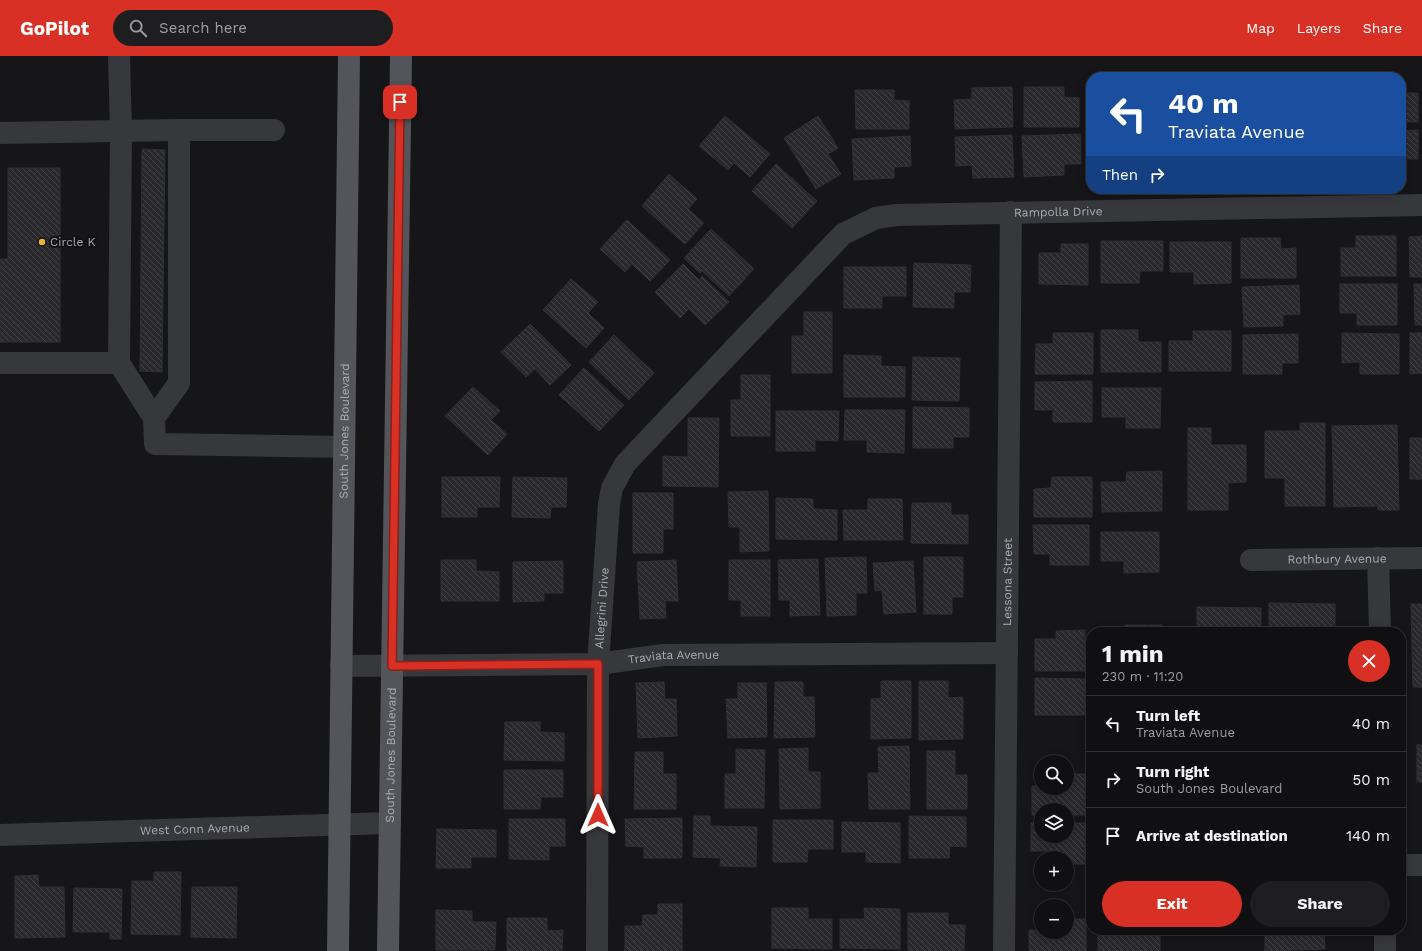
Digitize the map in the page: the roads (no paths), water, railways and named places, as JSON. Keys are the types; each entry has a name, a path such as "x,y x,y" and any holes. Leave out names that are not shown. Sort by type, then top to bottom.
{"main road":[{"name":"South Jones Boulevard","path":"338,951 349,56"},
{"name":"South Jones Boulevard","path":"388,951 401,56"}],"street":[{"path":"119,56 121,131 119,363 154,418 155,444 344,447"},
{"path":"154,418 179,383 179,130"},
{"path":"0,133 274,130"},
{"name":"Rampolla Drive","path":"742,339 843,234 876,218 896,215 1011,212 1422,205"},
{"name":"Lessona Street","path":"1004,951 1011,212"},
{"name":"Allegrini Drive","path":"596,951 598,664 609,504 612,488 625,464 742,339"},
{"path":"0,363 119,363"},
{"path":"1378,558 1380,627"},
{"name":"Rothbury Avenue","path":"1251,560 1422,558"},
{"name":"Traviata Avenue","path":"341,666 598,664 663,655 1007,653"},
{"name":"West Conn Avenue","path":"0,835 390,823"},
{"path":"1406,865 1422,865"},
{"path":"1385,935 1385,951"}],"place":[{"name":"Circle K","path":"42,242"}]}
